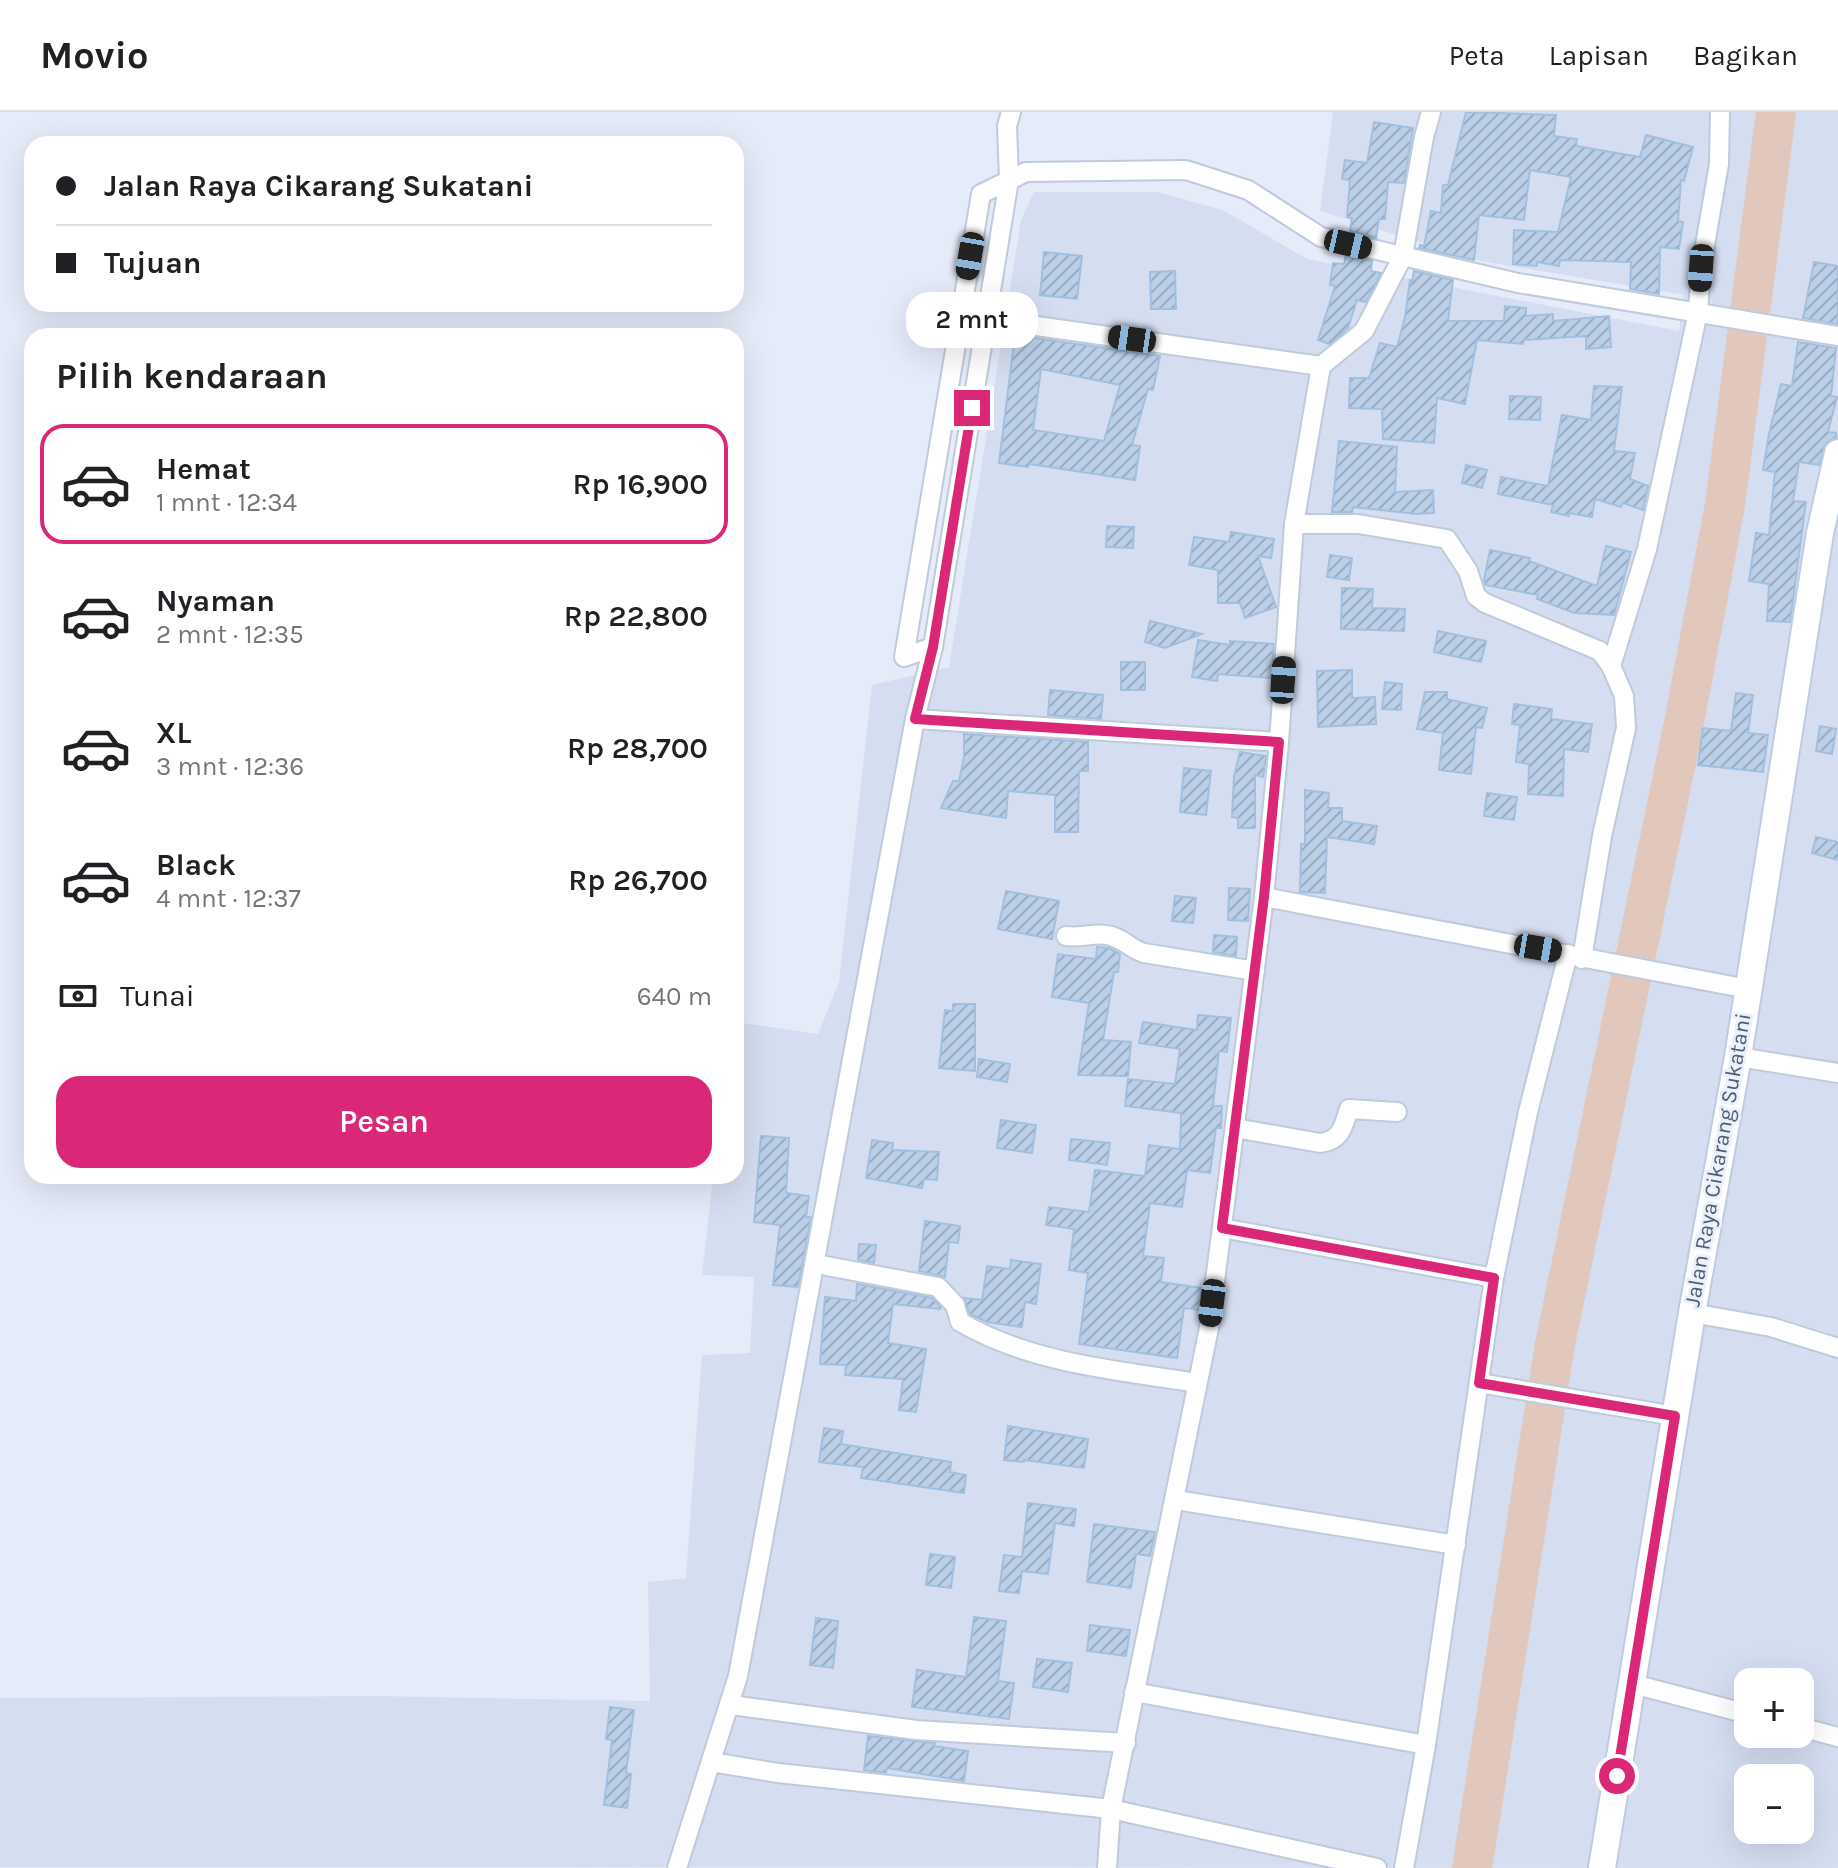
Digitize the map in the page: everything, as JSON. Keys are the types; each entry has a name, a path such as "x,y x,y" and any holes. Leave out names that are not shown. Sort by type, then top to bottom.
{"main road":[{"name":"Jalan Raya Cikarang Sukatani","path":"1602,1868 1692,1313 1829,535 1838,453"}],"street":[{"path":"677,1868 731,1705 741,1661 915,719 933,647 1009,180 1007,126 1011,112"},
{"path":"1107,1868 1111,1809 1209,1328 1264,897 1279,742 1294,524 1321,366 1364,331 1403,256 1431,112"},
{"path":"1611,666 1647,549 1702,313 1701,268 1719,164 1720,112"},
{"path":"933,647 904,657 981,194 1026,172 1186,170 1248,190 1321,237 1518,283 1838,336"},
{"path":"987,319 1321,366"},
{"path":"1294,524 1358,524 1447,539 1468,571 1476,596 1485,603 1600,651 1611,666 1624,696 1626,728 1602,836 1581,958 1528,1112 1494,1278 1487,1383 1456,1545 1404,1868"},
{"path":"915,719 1279,742"},
{"path":"1264,897 1748,989"},
{"path":"1066,936 1105,935 1119,938 1144,953 1255,971"},
{"path":"1738,1057 1838,1073"},
{"path":"1235,1128 1320,1143 1330,1142 1341,1133 1349,1109 1397,1112"},
{"path":"1222,1228 1494,1278"},
{"path":"816,1264 938,1287 955,1305 960,1322 992,1340 1043,1357 1197,1383"},
{"path":"1692,1313 1771,1327 1838,1348"},
{"path":"1487,1383 1675,1416"},
{"path":"1176,1500 1456,1545"},
{"path":"1633,1684 1734,1710"},
{"path":"1134,1692 1426,1745"},
{"path":"731,1705 916,1730 1126,1743"},
{"path":"1814,1731 1838,1737"},
{"path":"711,1762 778,1773 1111,1809 1377,1868"}],"shaded area":[{"path":"1333,112 1838,112 1838,1868 0,1867 0,1698 377,1696 650,1701 648,1582 686,1578 702,1355 750,1353 754,1277 702,1275 712,1184 744,1184 744,1023 818,1034 839,982 872,685 949,667 1021,220 1034,192 1157,192 1223,210 1307,259 1679,331 1684,295 1480,261 1320,211"}],"building":[{"path":"1466,112 1556,115 1554,136 1577,139 1576,146 1640,157 1646,135 1693,147 1684,181 1681,180 1678,221 1683,222 1679,249 1660,247 1659,294 1630,289 1631,262 1560,260 1559,266 1537,262 1537,266 1513,264 1514,230 1558,232 1571,177 1530,170 1524,220 1479,215 1474,260 1419,248 1420,245 1424,246 1431,211 1441,213 1443,185 1448,185"},
{"path":"1374,122 1413,128 1404,183 1388,182 1385,219 1379,219 1376,238 1350,231 1352,218 1347,217 1350,180 1342,179 1345,160 1367,163"},
{"path":"1044,252 1082,256 1077,299 1040,295"},
{"path":"1346,255 1372,261 1371,271 1381,273 1366,302 1357,300 1348,328 1330,344 1318,340 1335,286 1330,285 1333,263 1344,264"},
{"path":"1814,262 1838,266 1838,324 1803,318"},
{"path":"1175,271 1176,309 1151,309 1150,272"},
{"path":"1414,271 1453,280 1448,321 1504,321 1505,306 1526,308 1526,316 1553,314 1553,321 1609,316 1611,347 1586,349 1586,336 1524,340 1523,344 1477,340 1465,404 1437,398 1434,443 1383,439 1382,409 1349,408 1350,378 1369,378 1380,343 1397,347"},
{"path":"1015,335 1160,356 1153,390 1148,389 1132,445 1140,446 1135,480 1029,464 1028,467 999,463","holes":["1041,369 1120,385 1104,441 1033,430"]},
{"path":"1798,342 1836,348 1831,396 1837,397 1828,432 1836,433 1836,438 1826,443 1819,465 1799,462 1793,501 1806,502 1790,622 1767,621 1769,584 1749,581 1756,533 1769,535 1775,472 1763,470 1781,384 1792,386"},
{"path":"1594,386 1622,387 1614,451 1635,453 1630,479 1648,486 1643,510 1595,499 1592,517 1569,513 1569,516 1551,512 1553,505 1498,494 1501,477 1548,486 1562,415 1591,420"},
{"path":"1510,396 1541,397 1540,420 1509,419"},
{"path":"1339,441 1397,447 1395,492 1433,490 1434,513 1353,507 1352,512 1332,512"},
{"path":"1466,465 1487,470 1482,488 1462,483"},
{"path":"1107,526 1134,527 1133,548 1106,547"},
{"path":"1231,532 1274,539 1271,558 1258,556 1276,607 1245,618 1240,603 1218,603 1218,570 1189,565 1194,537 1229,542"},
{"path":"1606,546 1631,552 1614,615 1574,613 1537,599 1538,595 1485,585 1490,550 1530,558 1529,561 1597,586"},
{"path":"1330,555 1352,558 1349,580 1327,577"},
{"path":"1342,588 1373,589 1372,608 1405,609 1404,631 1341,629"},
{"path":"1150,621 1202,634 1165,648 1145,642"},
{"path":"1438,631 1486,641 1481,662 1434,652"},
{"path":"1198,640 1230,645 1230,641 1274,644 1271,678 1218,674 1217,681 1192,677"},
{"path":"1121,662 1145,662 1145,690 1121,690"},
{"path":"1352,670 1352,698 1375,697 1376,724 1318,727 1317,671"},
{"path":"1385,682 1402,684 1401,710 1382,709"},
{"path":"1050,690 1103,695 1101,719 1048,715"},
{"path":"1425,692 1447,692 1447,699 1487,708 1482,728 1476,727 1471,774 1439,770 1443,733 1417,729"},
{"path":"1736,693 1753,695 1748,733 1768,735 1763,772 1698,765 1703,728 1731,731"},
{"path":"1514,704 1552,709 1551,719 1592,724 1588,752 1564,749 1563,796 1528,794 1529,764 1516,762 1520,725 1512,724"},
{"path":"1820,726 1836,729 1832,754 1816,751"},
{"path":"964,734 1088,742 1088,771 1079,771 1078,832 1055,832 1055,795 1008,791 1006,818 941,808 953,781 959,781 964,757"},
{"path":"1240,752 1266,756 1263,777 1255,775 1255,828 1238,828 1238,818 1232,817 1234,777"},
{"path":"1184,768 1211,771 1206,815 1180,812"},
{"path":"1305,790 1329,793 1328,808 1342,808 1342,821 1377,826 1374,844 1327,837 1325,893 1300,892 1301,844 1305,844"},
{"path":"1487,793 1517,797 1514,820 1484,816"},
{"path":"1816,837 1838,842 1838,860 1812,853"},
{"path":"1229,888 1250,889 1248,921 1228,920"},
{"path":"1006,891 1059,901 1052,939 998,929"},
{"path":"1175,896 1196,898 1193,923 1172,921"},
{"path":"1214,935 1237,937 1236,956 1213,952"},
{"path":"1097,947 1109,948 1120,954 1103,1040 1131,1042 1128,1076 1078,1075 1089,1003 1052,997 1058,954 1096,959"},
{"path":"953,1004 975,1004 975,1071 939,1068 945,1010 953,1011"},
{"path":"1198,1015 1231,1018 1227,1052 1219,1051 1213,1106 1222,1106 1221,1128 1216,1128 1210,1173 1187,1170 1182,1207 1150,1203 1143,1256 1164,1258 1161,1282 1202,1288 1199,1310 1184,1308 1177,1358 1079,1344 1088,1273 1069,1270 1074,1229 1046,1225 1049,1207 1089,1212 1095,1170 1145,1176 1149,1145 1180,1149 1181,1113 1125,1106 1128,1079 1175,1084 1180,1049 1139,1043 1143,1022 1197,1030"},
{"path":"979,1059 1010,1064 1007,1082 977,1077"},
{"path":"1001,1120 1036,1125 1032,1153 997,1148"},
{"path":"761,1136 789,1138 786,1193 809,1196 806,1217 811,1217 798,1287 773,1285 780,1225 754,1222"},
{"path":"1071,1139 1110,1143 1107,1165 1069,1160"},
{"path":"872,1140 893,1143 892,1150 939,1152 937,1180 924,1179 922,1188 866,1178"},
{"path":"925,1221 960,1226 958,1243 949,1242 945,1277 919,1271"},
{"path":"859,1244 876,1245 874,1263 858,1260"},
{"path":"1011,1260 1041,1264 1036,1304 1025,1302 1022,1327 987,1322 970,1314 964,1298 982,1300 987,1266 1010,1269"},
{"path":"857,1284 932,1298 941,1307 893,1304 888,1343 926,1349 916,1412 899,1410 903,1379 845,1375 846,1365 820,1364 825,1297 856,1301"},
{"path":"1008,1426 1088,1439 1084,1468 1004,1460"},
{"path":"824,1428 843,1431 841,1444 951,1462 950,1472 966,1475 964,1493 861,1478 863,1467 819,1462"},
{"path":"1028,1503 1076,1509 1074,1526 1055,1523 1048,1574 1022,1571 1019,1593 999,1591 1004,1555 1022,1557"},
{"path":"1094,1524 1155,1532 1150,1556 1136,1554 1131,1588 1087,1582"},
{"path":"930,1554 955,1557 951,1588 926,1585"},
{"path":"974,1617 1006,1621 998,1681 1014,1683 1009,1719 912,1707 917,1670 966,1677"},
{"path":"816,1618 838,1621 833,1668 810,1665"},
{"path":"1090,1625 1130,1630 1126,1656 1087,1651"},
{"path":"1037,1659 1072,1663 1068,1692 1033,1687"},
{"path":"610,1707 634,1710 626,1773 631,1774 627,1808 604,1805 612,1740 606,1739"},
{"path":"868,1736 935,1743 934,1746 968,1751 964,1781 887,1768 886,1773 864,1770"}],"waterway":[{"path":"1472,1868 1555,1344 1683,728 1725,505 1776,112"}],"route":[{"path":"972,408 933,647 915,719 1279,742 1264,897 1222,1228 1494,1278 1479,1383 1675,1416 1617,1776"}]}
